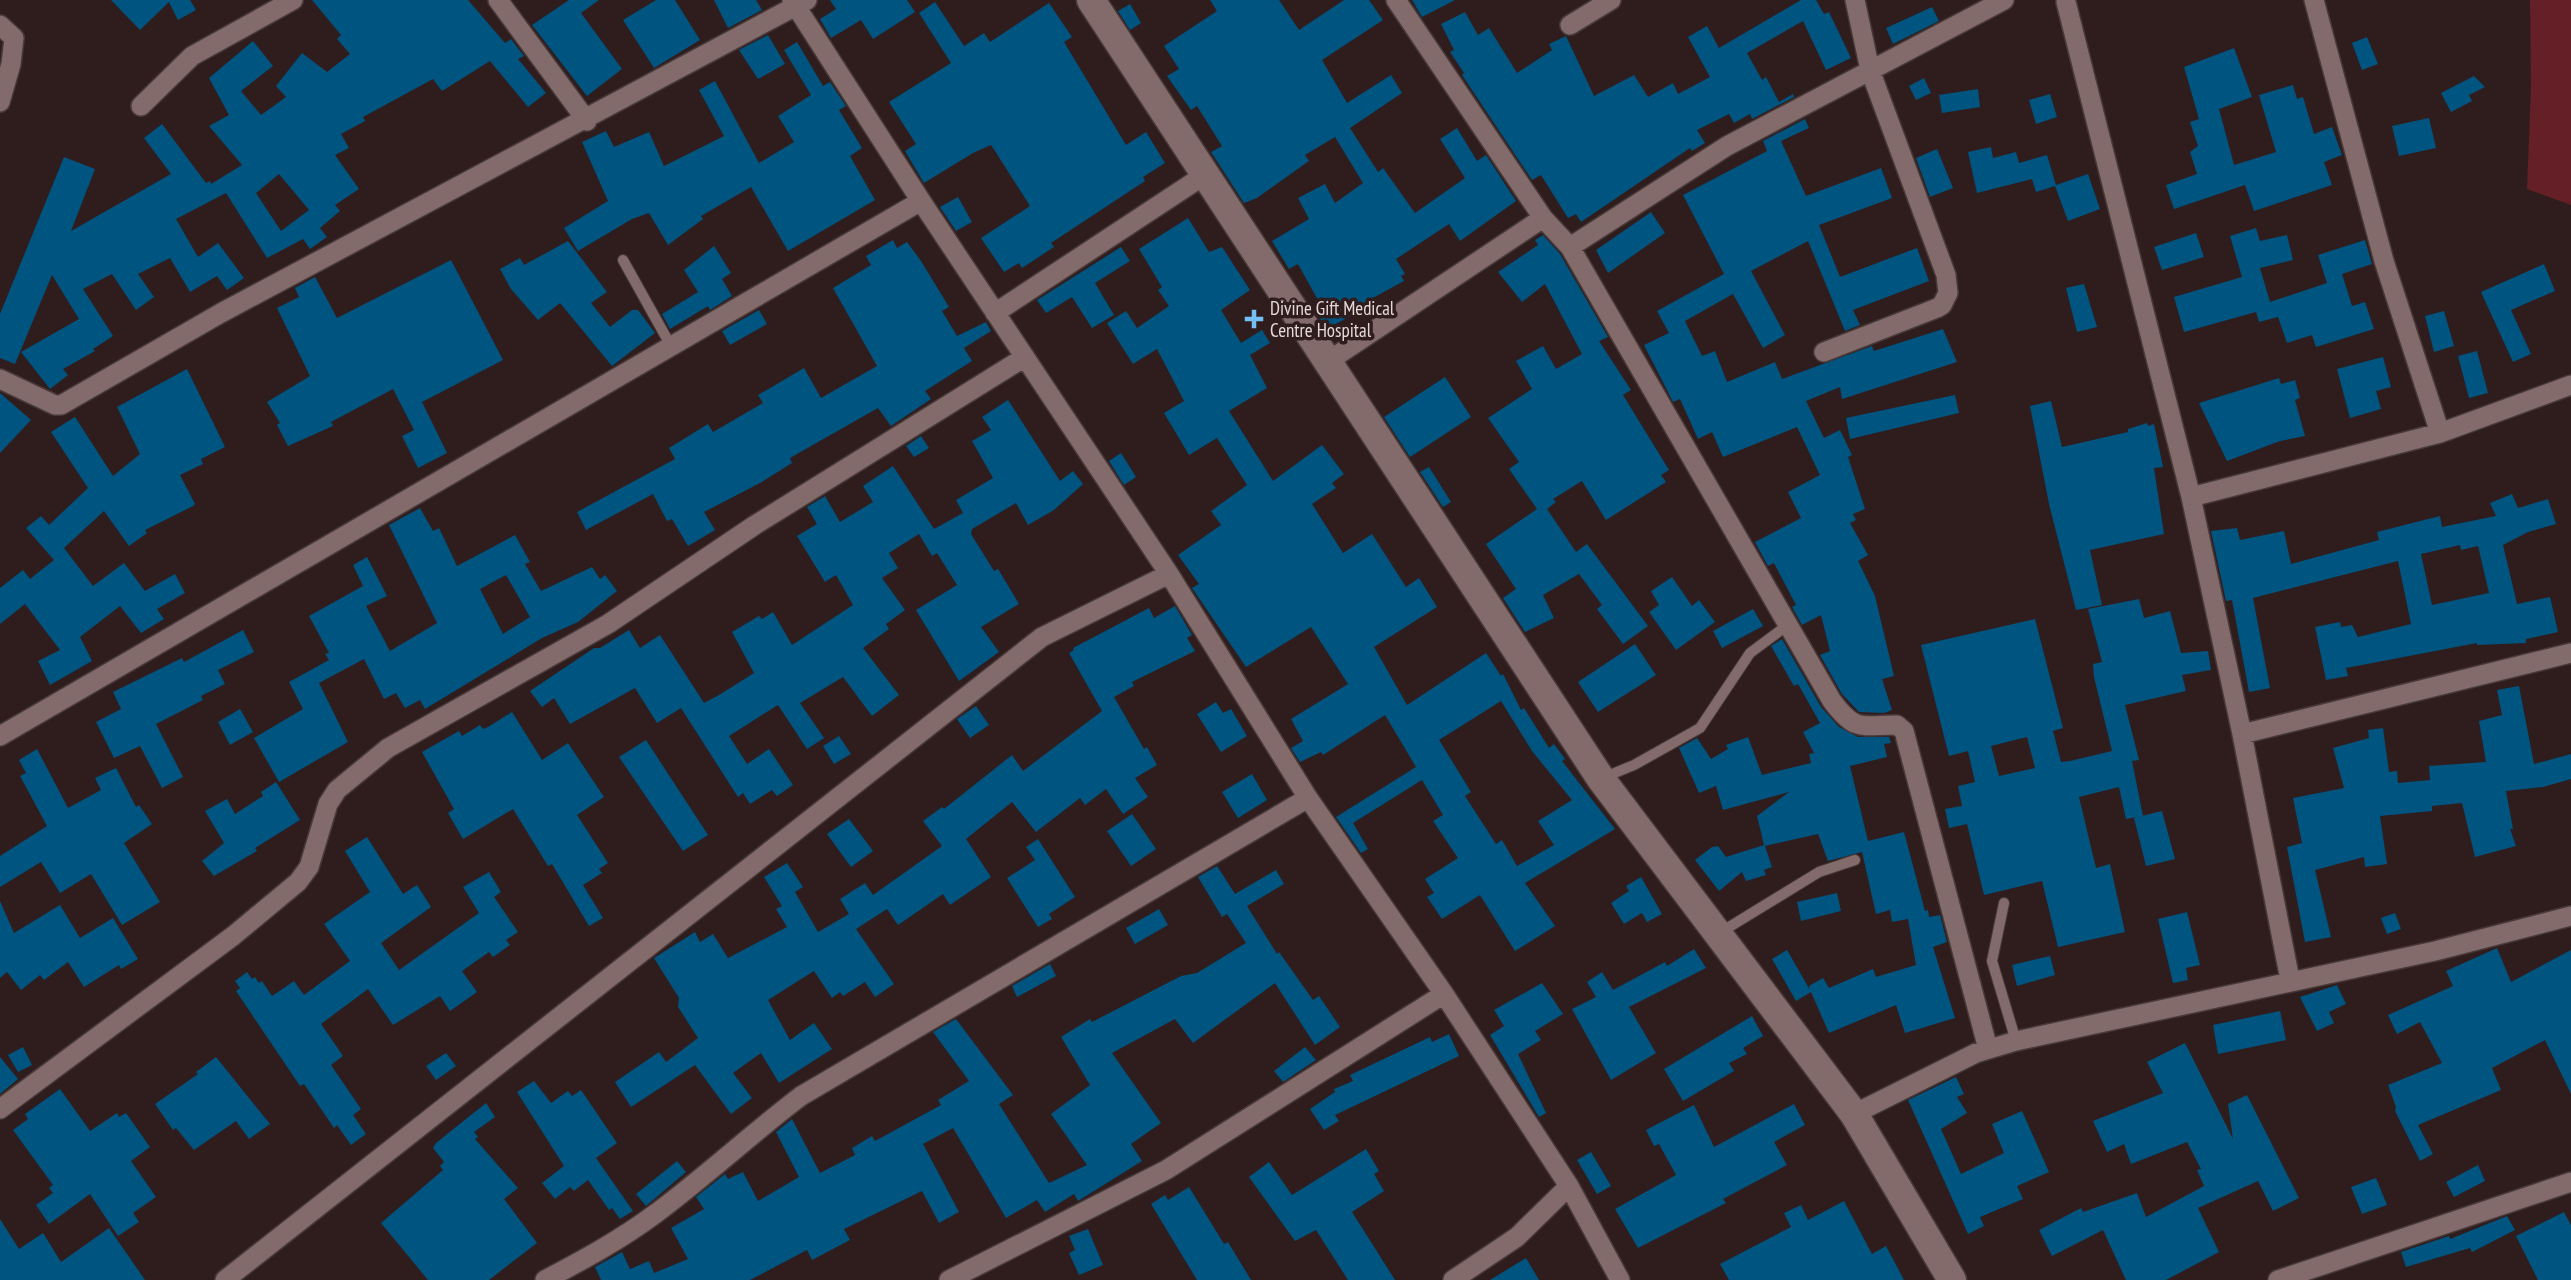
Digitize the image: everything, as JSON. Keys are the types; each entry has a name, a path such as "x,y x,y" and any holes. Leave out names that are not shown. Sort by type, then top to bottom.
{"street":[{"path":"141,106 192,56 293,0"},
{"path":"498,0 587,121"},
{"path":"1091,0 1601,779 1854,1114 1952,1280"},
{"path":"1396,0 1543,218 1570,247 1694,465 1846,720 1860,728 1897,725 1904,731 1988,1049"},
{"path":"1570,25 1611,0"},
{"path":"1824,352 1937,308 1942,305 1948,293 1942,259 1870,70 1855,0"},
{"path":"1570,247 1727,146 2004,0"},
{"path":"2314,0 2384,261 2440,433"},
{"path":"0,379 55,405 61,405 221,313 587,121 799,2 921,201 1169,574 1308,798 1444,994 1569,1186 1620,1280"},
{"path":"2066,2 2191,497 2242,734 2290,980"},
{"path":"0,25 14,37 11,64 0,102"},
{"path":"995,313 1206,174"},
{"path":"0,736 921,201"},
{"path":"1327,362 1543,218"},
{"path":"0,1109 233,936 298,883 317,846 332,797 353,774 379,755 608,624 755,525 1025,357"},
{"path":"2191,497 2440,433 2571,384"},
{"path":"225,1280 1042,637 1063,624 1169,574"},
{"path":"2242,734 2571,653"},
{"path":"545,1280 600,1252 656,1213 748,1136 802,1096 1308,798"},
{"path":"1854,1114 1988,1049 2016,1041 2435,951 2571,916"},
{"path":"949,1280 1166,1170 1444,994"},
{"path":"2278,1280 2571,1182"},
{"path":"1453,1280 1517,1237 1569,1186"}],"lane":[{"path":"623,260 671,346"},
{"path":"1601,779 1634,765 1700,728 1750,653 1789,624"},
{"path":"1718,934 1789,893 1819,872 1855,860"},
{"path":"2004,903 1992,961 2016,1041"}],"shaded area":[{"path":"2530,0 2571,0 2571,205 2527,189 2531,87"}],"building":[{"path":"111,0 190,0 196,10 178,20 169,2 140,30"},
{"path":"312,0 468,0 505,43 511,39 524,56 518,59 546,93 528,107 490,61 442,91 433,79 363,117 365,121 341,134 349,148 335,155 359,189 335,205 340,211 320,228 327,237 310,249 303,239 267,258 226,193 176,219 198,257 218,243 244,278 227,290 217,276 190,292 170,258 138,274 154,297 136,310 112,274 83,289 113,336 93,349 95,351 63,369 68,375 50,389 21,352 79,319 52,275 15,364 0,358 0,314 64,157 95,169 71,231 171,174 144,138 162,124 206,183 210,181 211,184 242,165 209,126 229,115 209,78 253,41 273,66 241,91 261,115 286,97 276,86 302,53 327,72 350,54 337,39 341,35","holes":["279,174 309,210 281,231 256,193"]},
{"path":"569,0 599,0 581,13 622,69 587,96 532,25"},
{"path":"656,0 675,0 700,40 654,68 623,20"},
{"path":"714,0 756,0 762,10 728,28"},
{"path":"830,0 907,0 915,12 873,39 861,20 831,38 820,19 836,9"},
{"path":"1210,0 1279,0 1299,30 1344,0 1369,0 1383,20 1322,60 1347,103 1391,75 1402,93 1350,128 1378,172 1383,168 1415,213 1465,178 1440,139 1457,128 1477,161 1486,155 1516,201 1460,241 1449,224 1396,259 1405,274 1401,276 1404,281 1371,299 1374,304 1326,329 1317,314 1324,311 1298,264 1289,269 1272,241 1309,219 1298,198 1325,184 1335,203 1363,183 1335,137 1305,155 1309,161 1257,198 1244,203 1211,152 1222,146 1197,106 1191,110 1167,76 1179,69 1164,46 1217,11"},
{"path":"1412,0 1455,0 1422,17"},
{"path":"1801,0 1816,0 1824,14 1829,12 1851,58 1826,70 1803,21 1747,53 1762,80 1766,77 1779,102 1793,94 1794,97 1752,119 1750,114 1734,123 1729,114 1697,130 1705,143 1692,151 1690,148 1581,222 1576,214 1568,218 1541,175 1532,180 1462,75 1464,73 1450,52 1454,50 1441,24 1465,12 1478,35 1489,28 1517,73 1552,50 1549,44 1566,36 1594,96 1634,75 1648,97 1673,83 1678,94 1710,77 1688,37 1707,26 1719,48"},
{"path":"935,2 964,46 984,33 990,42 1049,3 1072,37 1064,42 1126,145 1146,132 1165,163 1143,177 1145,181 1051,243 1054,247 1022,268 1019,263 1004,272 981,238 1030,206 991,145 924,183 905,151 916,144 889,102 951,63 919,13"},
{"path":"1130,4 1141,23 1130,30 1118,11"},
{"path":"1932,7 1939,21 1893,44 1886,28"},
{"path":"768,35 785,64 758,79 739,50"},
{"path":"2367,37 2378,64 2362,70 2352,43"},
{"path":"797,42 823,86 830,82 846,106 839,110 862,148 850,156 875,200 788,251 751,187 701,216 703,219 668,245 649,213 632,219 578,251 564,228 608,201 582,142 606,131 614,147 649,132 664,166 724,136 699,90 715,81 759,163 794,142 778,116 811,95 784,50"},
{"path":"2234,48 2252,97 2219,109 2234,165 2276,152 2259,95 2293,85 2297,99 2303,97 2314,134 2332,127 2342,155 2324,162 2332,185 2254,211 2245,185 2174,209 2166,185 2197,174 2190,152 2198,146 2190,122 2199,119 2184,67"},
{"path":"2474,76 2485,87 2469,95 2472,101 2451,112 2441,93"},
{"path":"1924,78 1931,93 1916,100 1909,86"},
{"path":"1978,89 1980,107 1942,113 1939,95"},
{"path":"2050,94 2057,117 2036,124 2029,100"},
{"path":"2429,118 2436,148 2399,156 2392,126"},
{"path":"1805,119 1809,128 1781,141 1806,196 1881,168 1892,198 1819,225 1840,277 1917,248 1929,281 1853,310 1860,325 1845,331 1808,241 1751,271 1785,335 1763,348 1733,294 1685,321 1702,356 1715,351 1727,382 1775,362 1782,379 1872,346 1874,351 1943,329 1957,362 1842,399 1840,387 1806,401 1824,438 1840,430 1852,455 1848,457 1865,509 1853,514 1856,520 1850,523 1868,555 1858,561 1875,596 1894,676 1882,679 1892,710 1884,713 1859,712 1842,694 1820,655 1830,651 1821,615 1802,625 1792,607 1796,605 1774,563 1768,566 1755,542 1801,518 1788,492 1820,475 1797,427 1723,457 1712,432 1698,439 1680,399 1673,402 1644,345 1669,333 1657,311 1724,274 1683,195 1767,151 1763,141"},
{"path":"1991,147 1993,158 2016,152 2019,163 2047,155 2056,185 2088,174 2100,209 2068,221 2055,186 2036,192 2032,179 1977,193 1968,152"},
{"path":"1937,149 1953,188 1930,197 1916,158"},
{"path":"958,197 972,222 956,231 940,207"},
{"path":"1651,212 1665,233 1608,273 1596,250"},
{"path":"1188,218 1209,252 1222,247 1250,290 1221,310 1241,343 1262,330 1270,343 1250,355 1267,388 1229,411 1273,481 1322,445 1344,474 1332,483 1336,488 1312,504 1343,553 1372,534 1406,587 1419,578 1437,607 1374,647 1407,705 1486,653 1501,676 1503,674 1521,710 1524,708 1549,748 1554,744 1565,759 1562,761 1615,829 1525,883 1555,926 1515,951 1480,895 1442,919 1427,897 1434,893 1425,879 1458,858 1433,821 1443,815 1422,780 1353,823 1368,849 1361,853 1336,817 1416,767 1385,715 1323,755 1321,752 1300,762 1291,748 1303,741 1291,719 1348,684 1311,627 1246,667 1192,588 1199,584 1178,555 1221,525 1211,511 1247,485 1217,438 1189,455 1164,413 1184,401 1157,349 1133,364 1107,323 1126,311 1137,328 1169,306 1158,290 1162,287 1139,249","holes":["1501,701 1532,751 1572,800 1538,821 1554,845 1517,866 1502,840 1496,844 1465,796 1471,792 1439,740"]},
{"path":"2256,228 2260,241 2287,235 2293,260 2260,268 2270,302 2327,283 2318,255 2365,240 2372,264 2342,274 2352,306 2365,302 2374,329 2316,347 2312,335 2287,343 2278,317 2259,322 2256,312 2184,332 2174,297 2242,277 2230,236"},
{"path":"2196,233 2204,257 2162,270 2154,247"},
{"path":"1543,235 1560,254 1608,337 1599,341 1631,390 1623,395 1669,470 1661,475 1666,482 1606,520 1582,481 1553,499 1556,502 1547,509 1576,552 1587,544 1648,626 1623,644 1597,609 1602,605 1579,574 1543,595 1554,618 1525,632 1503,598 1516,589 1486,544 1537,509 1509,469 1519,462 1488,418 1532,389 1516,361 1543,346 1556,369 1582,354 1545,284 1522,302 1498,272 1538,245 1535,240"},
{"path":"893,240 897,248 907,242 921,261 949,307 942,311 957,336 986,322 991,331 964,348 972,361 925,391 931,399 891,426 878,408 790,458 792,463 760,483 704,512 715,530 688,546 672,519 667,521 653,494 586,530 577,512 675,459 669,448 708,424 713,432 763,403 758,395 804,368 821,398 877,366 833,288 871,265 866,256"},
{"path":"568,241 607,292 591,303 610,327 632,310 638,310 655,333 612,366 560,303 538,320 511,289 500,269 520,258 524,265"},
{"path":"714,246 731,273 722,279 732,296 710,310 708,306 670,329 662,314 698,292 684,270"},
{"path":"1121,247 1130,261 1095,283 1114,315 1092,328 1072,297 1046,313 1037,300"},
{"path":"451,260 503,360 422,402 447,453 418,468 402,436 414,430 393,389 331,422 333,426 288,446 277,425 280,423 267,402 310,376 277,308 299,297 295,288 315,277 337,318"},
{"path":"2544,264 2555,291 2511,310 2531,354 2513,362 2481,292"},
{"path":"2084,284 2097,327 2077,332 2066,288"},
{"path":"759,310 767,324 730,345 722,331"},
{"path":"2444,311 2454,346 2434,352 2425,316"},
{"path":"2477,351 2488,393 2469,398 2458,356"},
{"path":"2383,357 2391,387 2376,391 2381,409 2350,418 2337,369"},
{"path":"187,369 225,447 201,459 203,464 180,475 195,504 145,530 147,533 129,546 104,511 64,548 93,586 124,563 145,591 175,574 185,593 157,609 164,619 141,633 120,606 80,637 92,661 50,685 38,661 60,650 25,604 0,624 0,588 23,570 30,579 54,560 26,528 41,516 49,525 88,488 51,432 75,417 113,476 140,454 117,407"},
{"path":"1445,377 1471,417 1410,457 1384,417"},
{"path":"2279,378 2281,384 2295,380 2300,398 2295,400 2305,436 2280,441 2227,461 2199,403"},
{"path":"0,393 31,420 0,453"},
{"path":"1955,395 1959,413 1850,439 1846,418"},
{"path":"1008,400 1060,481 1073,471 1083,484 1054,510 1028,525 1016,503 972,529 971,534 994,571 998,569 1019,604 981,627 999,652 959,681 916,610 957,585 937,553 932,556 919,534 889,553 898,568 882,578 905,610 886,624 889,629 863,648 899,695 872,716 843,677 800,703 824,738 807,749 778,705 729,736 747,764 769,749 793,785 777,796 772,790 750,804 743,793 738,797 681,708 657,723 635,688 570,724 554,698 542,707 530,691 594,648 600,648 629,630 640,648 660,635 704,703 719,695 754,673 732,632 759,616 762,619 773,612 792,645 853,605 836,575 825,582 797,536 817,524 807,507 825,496 840,522 873,502 863,486 893,466 934,529 963,513 956,500 993,478 972,441 991,430 982,417"},
{"path":"2051,401 2062,447 2128,432 2128,429 2147,423 2148,426 2154,424 2163,467 2154,468 2164,534 2090,550 2102,605 2076,610 2049,504 2030,406"},
{"path":"921,436 929,448 914,457 906,446"},
{"path":"1121,453 1136,477 1124,485 1109,461"},
{"path":"1429,467 1451,502 1443,507 1420,472"},
{"path":"2512,494 2518,508 2548,499 2556,524 2528,532 2503,545 2517,604 2550,597 2558,632 2526,639 2526,643 2477,643 2346,668 2348,676 2326,680 2315,627 2340,622 2341,627 2352,625 2358,637 2411,624 2398,561 2253,598 2270,688 2249,692 2232,600 2226,601 2211,531 2237,528 2240,540 2284,531 2291,564 2379,540 2377,532 2440,516 2442,527 2496,516 2490,503","holes":["2460,545 2461,550 2478,546 2489,593 2432,605 2421,554"]},
{"path":"420,508 433,531 439,528 457,566 515,535 530,562 525,564 541,591 592,567 600,579 605,575 617,591 578,622 542,638 425,709 420,700 405,708 396,693 384,699 364,659 319,683 348,742 279,782 254,738 303,709 289,682 329,660 325,654 329,653 309,616 363,586 353,565 367,557 387,596 366,606 390,651 437,623 389,525","holes":["506,575 530,617 503,634 480,589"]},
{"path":"1672,577 1692,606 1699,600 1715,622 1676,650 1649,612 1659,605 1651,591"},
{"path":"2139,599 2144,618 2170,611 2181,653 2208,651 2211,670 2182,675 2186,691 2125,705 2139,760 2132,761 2143,816 2126,819 2119,787 2079,797 2096,868 2110,864 2125,932 2058,947 2042,881 1984,895 1967,824 1949,828 1945,809 1962,806 1958,786 1975,782 1968,751 1949,756 1921,645 2035,619 2063,728 2053,731 2061,762 2070,761 2112,751 2094,677 2093,664 2102,662 2088,609","holes":["2027,737 2035,768 1999,776 1991,746"]},
{"path":"1175,606 1192,635 1187,638 1195,651 1132,682 1134,686 1114,697 1144,749 1147,747 1157,765 1135,778 1148,797 1123,814 1106,789 1085,805 1080,798 1036,832 1012,802 966,839 991,877 950,905 943,894 898,925 887,909 856,929 894,984 875,997 865,982 843,996 840,992 832,998 814,971 768,1000 790,1040 814,1023 832,1049 779,1083 761,1053 733,1073 752,1098 731,1114 695,1065 631,1107 615,1082 659,1052 666,1062 698,1038 678,1007 679,998 654,958 695,932 700,942 713,934 728,958 787,927 776,909 782,906 764,877 787,863 803,887 795,892 818,932 849,914 840,899 865,883 873,895 942,846 923,821 942,807 944,809 1012,755 1023,771 1102,711 1069,653 1073,648 1149,608 1154,618"},
{"path":"1753,609 1763,626 1722,648 1713,631"},
{"path":"243,630 254,652 218,670 225,684 201,696 203,700 156,724 183,777 162,788 140,746 114,758 96,722 121,709 113,692 182,658 184,662"},
{"path":"1782,639 1821,707 1839,727 1858,737 1889,737 1891,743 1884,744 1887,757 1850,766 1868,841 1904,832 1925,911 1928,910 1929,917 1940,915 1947,942 1933,947 1955,1018 1905,1033 1896,1005 1829,1033 1811,992 1796,1001 1772,959 1787,950 1810,990 1809,986 1823,978 1829,988 1873,969 1876,977 1916,965 1908,919 1892,922 1890,910 1876,914 1862,852 1828,861 1818,834 1765,846 1772,867 1764,870 1766,875 1746,881 1742,872 1719,891 1695,860 1712,847 1718,846 1726,857 1764,845 1757,816 1789,792 1723,810 1716,786 1699,793 1679,748 1697,738 1711,759 1728,749 1726,745 1748,737 1762,775 1811,763 1809,754 1814,753 1803,732 1820,723 1798,684 1794,686 1771,646"},
{"path":"1635,644 1656,675 1598,712 1578,682"},
{"path":"2519,686 2534,764 2571,754 2571,779 2543,787 2506,791 2513,829 2510,829 2516,846 2475,857 2462,803 2432,806 2432,811 2380,816 2387,864 2365,867 2364,857 2315,870 2331,937 2305,942 2287,847 2302,843 2293,798 2344,788 2333,748 2369,738 2368,730 2383,728 2389,772 2397,771 2398,783 2430,780 2429,766 2486,762 2479,721 2502,715 2497,690"},
{"path":"1216,702 1223,713 1231,709 1247,736 1221,752 1197,714"},
{"path":"976,706 989,725 970,738 957,719"},
{"path":"240,709 253,732 230,745 218,722"},
{"path":"512,712 542,760 568,743 604,797 577,815 608,863 599,869 602,873 583,885 603,918 589,926 552,864 548,866 513,809 463,839 448,813 454,809 422,752 459,731 462,736 480,725 483,729"},
{"path":"839,736 851,754 834,764 823,746"},
{"path":"646,740 708,835 683,851 619,757"},
{"path":"37,749 68,808 101,790 95,778 116,768 136,807 139,805 152,824 124,843 160,902 122,925 91,874 60,893 41,862 0,887 0,856 47,826 20,776 26,773 19,760"},
{"path":"1252,774 1267,800 1238,818 1222,792"},
{"path":"276,782 300,820 255,848 257,851 214,876 202,861 224,843 205,811 227,799 235,814 263,796 261,792"},
{"path":"2162,811 2175,859 2146,866 2134,818"},
{"path":"1132,814 1156,849 1131,866 1107,831"},
{"path":"849,819 873,851 851,867 827,834"},
{"path":"367,837 403,894 417,885 431,907 381,943 399,970 479,913 463,887 489,872 501,892 494,897 518,932 506,940 510,945 493,957 489,952 462,971 477,992 450,1011 440,996 393,1025 368,989 321,1024 343,1056 331,1065 361,1109 353,1115 366,1134 351,1145 337,1125 334,1128 304,1084 300,1086 236,991 240,988 235,981 247,972 252,979 255,977 259,983 262,981 272,996 294,981 304,995 350,961 324,924 370,892 345,851"},
{"path":"1038,839 1075,897 1049,914 1052,919 1038,927 1007,878 1035,860 1026,847"},
{"path":"1217,866 1235,894 1276,870 1284,884 1247,906 1277,954 1279,952 1313,1000 1319,996 1340,1027 1315,1045 1275,983 1193,1043 1175,1019 1112,1053 1161,1123 1131,1144 1142,1161 1078,1201 1074,1194 1045,1212 1037,1200 1006,1218 953,1128 923,1144 959,1212 939,1223 922,1191 844,1229 850,1240 812,1260 807,1250 750,1280 601,1280 595,1267 622,1252 630,1269 649,1261 654,1273 688,1259 671,1228 704,1209 696,1197 725,1174 728,1179 743,1172 758,1201 799,1177 776,1132 792,1119 820,1173 855,1155 852,1148 872,1136 875,1141 941,1105 938,1100 969,1081 933,1032 956,1019 1013,1095 999,1104 1049,1183 1087,1165 1051,1114 1090,1085 1061,1037 1090,1019 1092,1022 1181,976 1197,973 1246,943 1227,914 1222,917 1198,877"},
{"path":"1641,877 1662,914 1647,922 1642,913 1624,924 1611,903 1629,891 1626,886"},
{"path":"1837,893 1841,911 1801,921 1797,902"},
{"path":"0,901 14,933 60,905 80,938 113,918 138,959 121,969 119,965 84,987 68,962 44,980 40,975 21,990 7,972 0,978"},
{"path":"1159,909 1168,925 1135,944 1126,928"},
{"path":"2187,912 2200,965 2186,968 2188,980 2173,983 2158,919"},
{"path":"2395,913 2401,929 2387,934 2381,918"},
{"path":"2497,948 2511,982 2571,950 2571,1094 2545,1040 2492,1068 2501,1090 2418,1125 2433,1154 2420,1161 2395,1111 2388,1085 2442,1063 2420,1022 2397,1034 2388,1015 2453,986 2446,971"},
{"path":"1694,949 1706,968 1629,1007 1656,1053 1611,1080 1572,1009 1596,997 1587,982 1602,972 1613,990 1665,962 1667,966"},
{"path":"2050,956 2055,975 2017,986 2012,965"},
{"path":"1050,964 1056,976 1017,997 1012,986"},
{"path":"1542,983 1563,1014 1535,1031 1541,1040 1518,1054 1546,1113 1539,1117 1490,1035 1504,1026 1494,1010"},
{"path":"2337,985 2346,1004 2329,1012 2334,1023 2317,1031 2300,997"},
{"path":"2280,1011 2286,1040 2218,1054 2213,1025"},
{"path":"1752,1016 1763,1036 1743,1048 1747,1054 1729,1063 1734,1071 1683,1101 1664,1069"},
{"path":"1449,1034 1459,1056 1335,1115 1339,1121 1324,1130 1310,1109 1335,1092 1334,1089 1353,1081 1350,1075 1430,1037 1432,1042"},
{"path":"2185,1043 2233,1139 2228,1104 2247,1095 2299,1198 2273,1211 2258,1181 2198,1208 2219,1252 2166,1280 2126,1280 2103,1230 2052,1256 2039,1230 2081,1208 2083,1212 2137,1193 2146,1217 2204,1186 2197,1170 2201,1169 2187,1142 2131,1164 2124,1144 2107,1152 2093,1121 2163,1093 2147,1062"},
{"path":"23,1047 32,1065 18,1072 8,1055"},
{"path":"1305,1047 1316,1060 1283,1082 1274,1071"},
{"path":"446,1053 456,1066 436,1080 426,1066"},
{"path":"0,1057 18,1079 0,1094"},
{"path":"216,1057 270,1124 249,1139 236,1121 194,1150 176,1128 173,1130 155,1104 198,1074 196,1072"},
{"path":"1956,1077 1964,1094 1957,1097 1967,1113 1941,1129 1961,1174 2004,1153 1992,1124 2022,1111 2049,1172 2017,1186 2023,1199 1980,1217 1984,1226 1968,1234 1908,1100"},
{"path":"534,1081 551,1103 568,1091 572,1096 581,1090 617,1143 596,1158 633,1211 620,1219 612,1208 609,1210 588,1180 574,1191 570,1187 555,1199 542,1183 564,1166 517,1092"},
{"path":"60,1089 90,1131 117,1113 119,1117 126,1113 150,1147 131,1161 156,1197 133,1213 139,1222 118,1236 90,1194 49,1224 36,1205 53,1193 49,1188 53,1185 13,1130 28,1119 25,1114"},
{"path":"486,1103 495,1117 474,1132 478,1137 475,1139 518,1188 504,1199 537,1243 489,1280 428,1280 381,1223 443,1170 440,1166 444,1162 433,1148 436,1143"},
{"path":"1794,1104 1805,1125 1774,1142 1787,1165 1723,1199 1726,1203 1638,1248 1615,1209 1676,1175 1659,1144 1654,1146 1646,1130 1694,1105 1714,1147"},
{"path":"1366,1149 1379,1171 1374,1174 1384,1191 1352,1212 1395,1280 1348,1280 1316,1230 1295,1241 1249,1177 1269,1162 1292,1195"},
{"path":"1591,1152 1611,1186 1597,1194 1577,1160"},
{"path":"677,1161 686,1172 646,1206 636,1194"},
{"path":"2478,1165 2485,1181 2454,1197 2446,1182"},
{"path":"2376,1178 2387,1205 2362,1214 2351,1187"},
{"path":"1189,1187 1224,1244 1228,1242 1251,1280 1197,1280 1151,1204 1165,1195 1168,1200"},
{"path":"1844,1201 1872,1254 1886,1246 1904,1280 1729,1280 1720,1264 1791,1227 1784,1213 1801,1205 1808,1220"},
{"path":"2564,1212 2571,1225 2571,1280 2538,1280 2516,1236"},
{"path":"2507,1216 2515,1230 2472,1252 2470,1248 2406,1267 2401,1252 2449,1236 2450,1239"},
{"path":"0,1219 19,1249 43,1233 61,1262 109,1228 145,1280 0,1280"},
{"path":"1088,1229 1103,1265 1079,1275 1069,1253 1075,1250 1069,1236"},
{"path":"1526,1258 1539,1280 1490,1280"}],"place":[{"name":"Divine Gift Medical Centre Hospital","path":"1254,319"}]}
